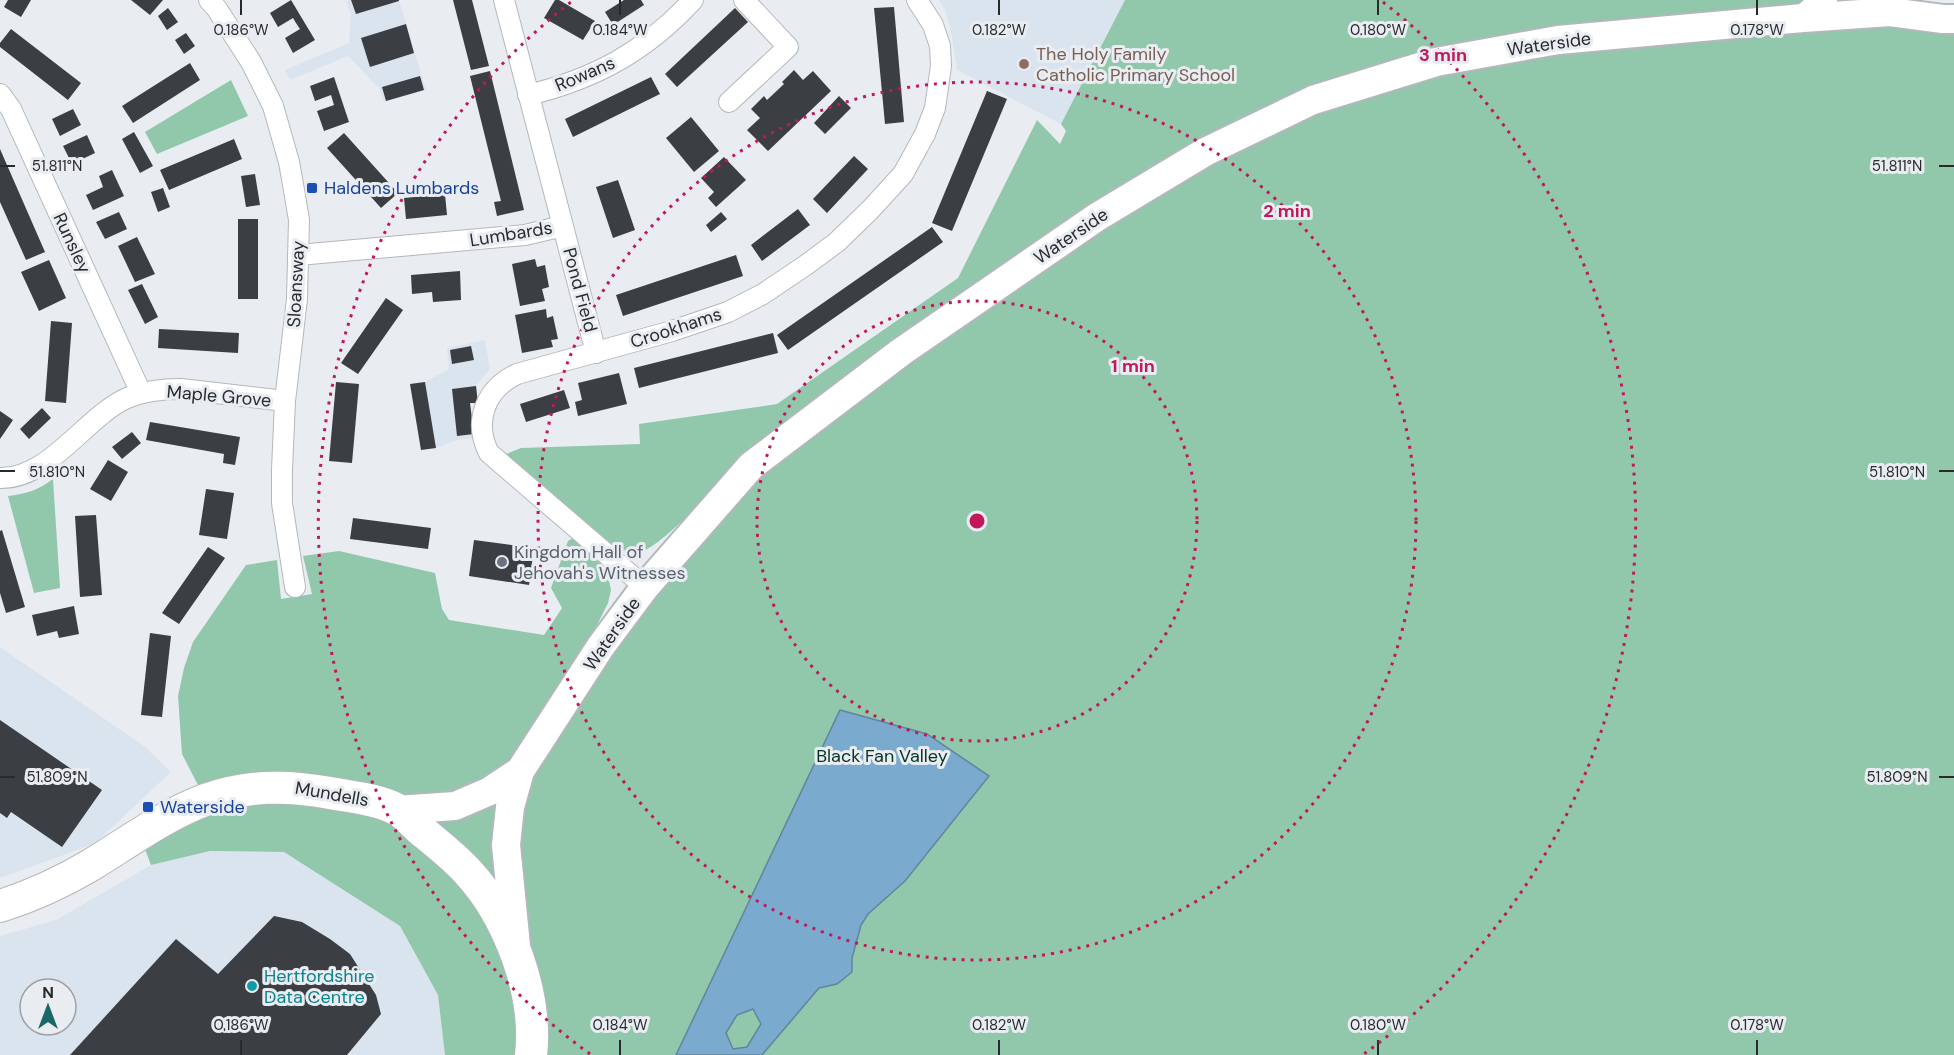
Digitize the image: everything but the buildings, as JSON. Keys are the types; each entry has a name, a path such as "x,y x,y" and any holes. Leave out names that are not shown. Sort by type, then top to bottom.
{"main road":[{"name":"Waterside","path":"516,954 506,845 510,807 520,771 601,646 645,588 751,466 910,346 1097,217 1205,152 1313,100 1436,62 1557,40 1813,9 1890,12 1950,21"},
{"name":"Waterside","path":"397,810 455,806 490,791 520,771"},
{"name":"Mundells","path":"0,906 54,885 90,866 138,834 205,801 242,791 289,786 378,802 397,810 453,856 476,880 494,908 516,954 525,981 530,1010 531,1055"}],"street":[{"name":"Sloansway","path":"209,0 251,62 273,106 289,162 299,220 297,299 282,439 282,503 295,587"},
{"name":"Lumbards","path":"298,255 525,236 563,226 504,0"},
{"name":"Rowans","path":"528,95 579,81 640,48 677,17 693,0"},
{"path":"729,102 788,47 744,0"},
{"name":"Crookhams","path":"645,588 489,453 482,433 481,420 484,409 498,386 505,380 728,312 763,294 837,242 903,174 925,134 935,108 941,66 940,46 933,26 917,0"},
{"name":"Runsley","path":"0,94 11,109 141,393"},
{"name":"Pond Field","path":"563,226 596,353"},
{"name":"Maple Grove","path":"0,478 23,474 39,465 109,410 141,393 181,389 285,401"}],"shaded area":[{"path":"399,0 426,90 384,102 379,88 348,56 290,80 285,70 349,43 351,15 346,1"},
{"name":"The Holy Family Catholic Primary School","path":"939,0 1125,0 1061,124 957,70 946,12"},
{"path":"485,340 490,369 476,386 478,403 470,404 474,438 457,440 436,448 421,450 410,384 425,382 449,369 447,348"},
{"path":"0,647 144,746 171,772 94,844 0,878"},
{"path":"210,851 284,852 400,926 438,995 445,1055 0,1055 0,936 56,920 151,865"}],"green space":[{"path":"1125,0 1809,0 1797,7 1552,34 1269,112 732,470 675,528 651,547 642,551 628,551 607,541 504,455 521,448 640,444 639,424 777,404 958,278 1037,120 1060,144 1066,131 1061,124"},
{"name":"Black Fan Valley","path":"1871,25 1929,27 1954,34 1954,1055 544,1055 541,994 514,868 530,776 629,625 721,515 777,459 856,399 1115,221 1185,177 1275,130 1364,97 1526,57"},
{"path":"231,80 248,116 157,154 145,132"},
{"path":"53,479 60,588 34,593 8,496 32,491"},
{"path":"573,538 600,562 608,576 611,590 608,603 588,643 518,756 456,799 200,789 182,754 178,696 193,642 246,565 277,560 281,599 312,594 303,556 339,551 435,573 442,609 449,620 544,635 562,608 551,588 568,541"},
{"path":"288,798 371,814 416,839 471,889 510,961 519,1055 445,1055 438,995 400,926 284,852 210,851 151,865 143,844 218,808"},
{"path":"495,802 497,805 496,878 492,878 436,825 436,821"}],"water":[{"path":"840,710 927,734 989,776 905,881 868,914 861,925 852,958 852,972 837,984 819,988 762,1055 676,1055","holes":["753,1009 761,1024 747,1047 733,1049 726,1033 737,1015"]}],"place":[{"name":"The Holy Family Catholic Primary School","path":"1024,64"},
{"name":"Haldens Lumbards","path":"312,188"},
{"name":"Kingdom Hall of Jehovah's Witnesses","path":"502,562"},
{"name":"Waterside","path":"148,807"},
{"name":"Hertfordshire Data Centre","path":"252,986"}]}
